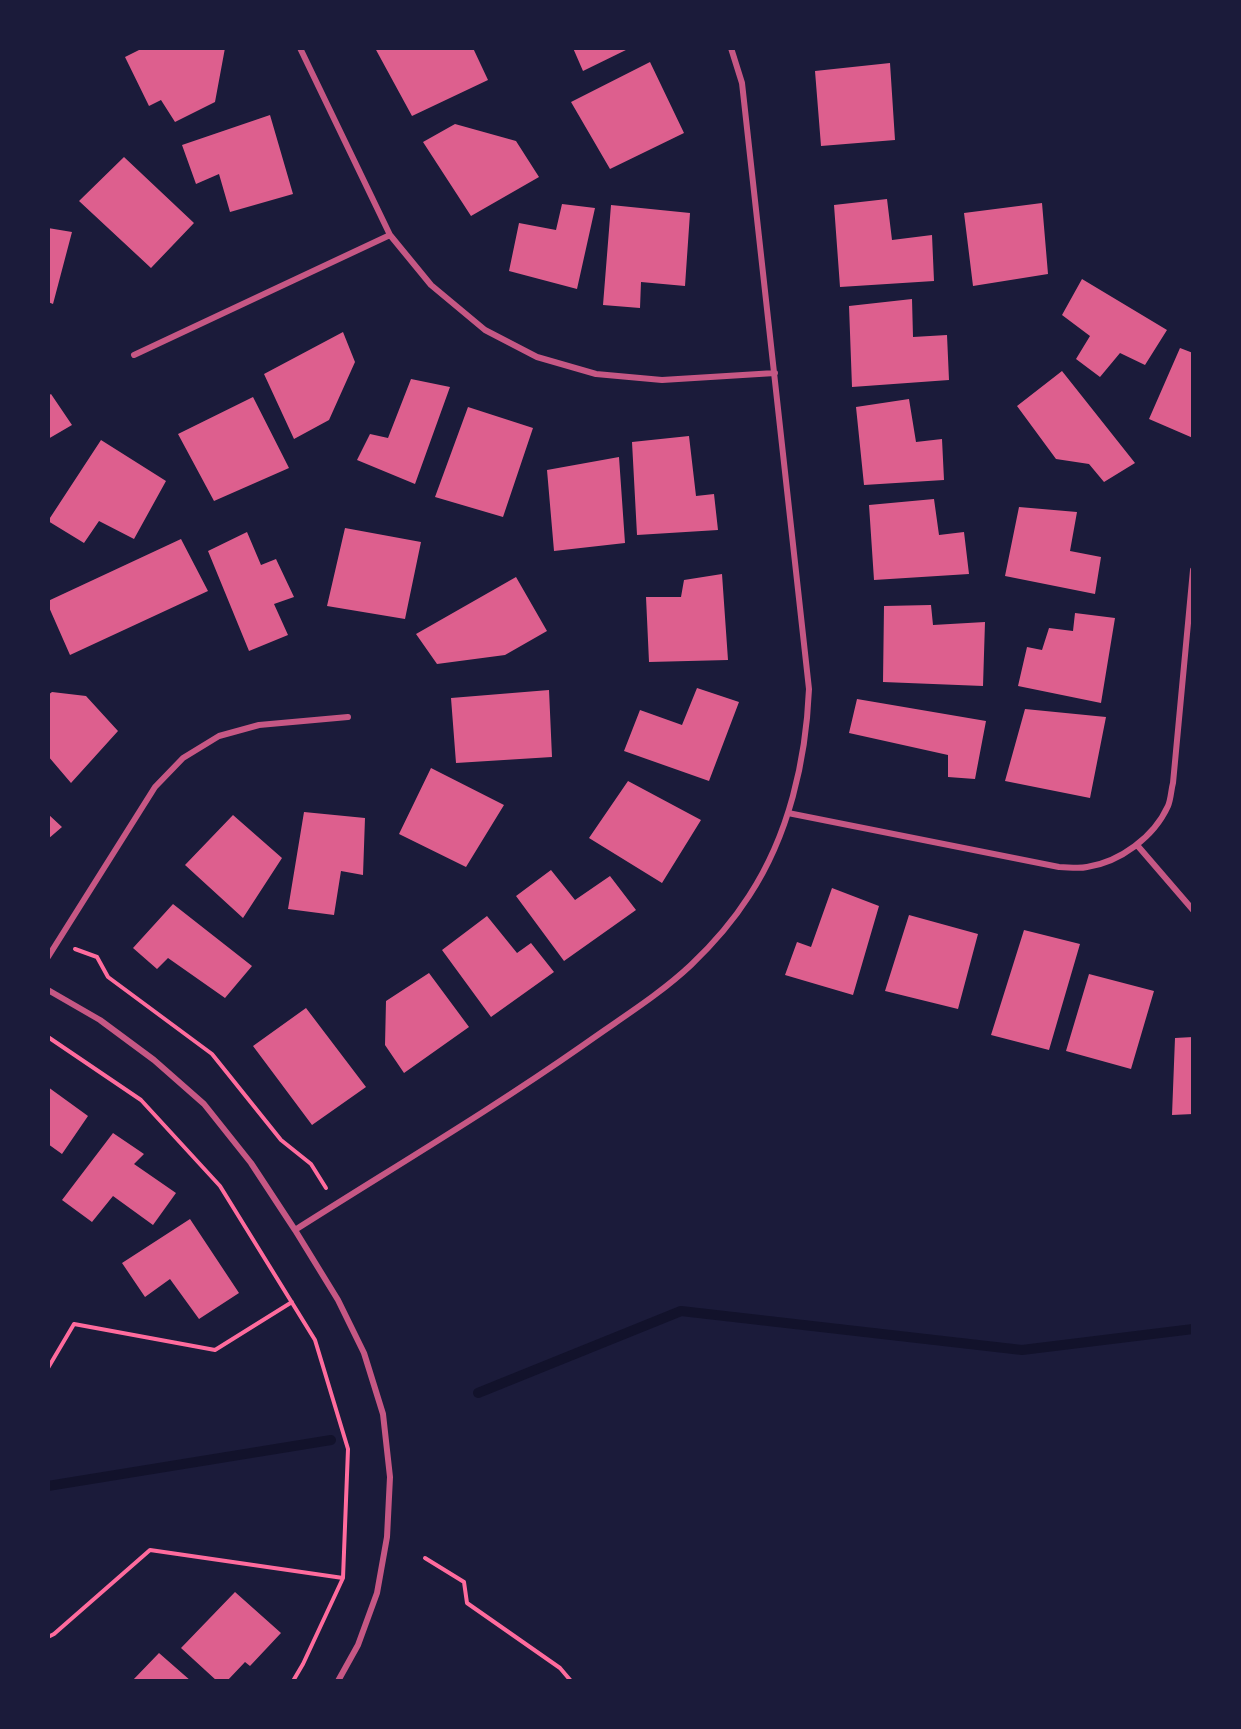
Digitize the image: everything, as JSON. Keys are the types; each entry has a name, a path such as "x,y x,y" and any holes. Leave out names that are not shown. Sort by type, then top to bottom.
{"street":[{"path":"300,48 390,235 431,285 485,330 537,357 596,374 662,380 775,373"},
{"path":"295,1230 519,1090 647,1000 690,966 724,931 750,894 772,855 788,813 801,768 809,689 742,83 731,48"},
{"path":"134,356 390,235"},
{"path":"788,813 1059,867 1086,867 1113,860 1137,845 1155,827 1168,806 1173,783 1193,570"},
{"path":"48,957 155,787 183,758 219,736 259,725 348,717"},
{"path":"1137,845 1193,910"},
{"path":"48,990 100,1020 154,1060 204,1104 251,1163 295,1230 338,1300 364,1353 383,1414 390,1476 387,1537 376,1593 358,1646 338,1681"}],"path":[{"path":"57,942 97,957 108,977 212,1054 281,1140 311,1164 336,1204"},
{"path":"48,1037 141,1100 220,1186 315,1340 348,1449 343,1578 293,1681"},
{"path":"48,1368 74,1324 215,1350 292,1302"},
{"path":"48,1637 150,1550 343,1578"},
{"path":"425,1558 464,1582 466,1603 560,1668 571,1681"}],"building":[{"path":"143,48 225,48 215,102 175,122 161,100 149,106 125,57"},
{"path":"375,48 473,48 488,80 412,116"},
{"path":"573,48 630,48 583,71"},
{"path":"650,62 684,133 610,169 571,102"},
{"path":"890,63 895,140 821,146 815,71"},
{"path":"270,115 293,194 230,212 219,174 196,184 182,145"},
{"path":"455,124 516,141 539,177 471,216 423,142"},
{"path":"124,157 194,223 151,268 79,201"},
{"path":"887,199 892,240 932,235 934,281 840,287 834,205"},
{"path":"1042,203 1048,274 973,286 964,213"},
{"path":"562,204 595,208 577,289 509,271 519,223 556,230"},
{"path":"611,205 690,213 685,286 641,282 640,308 603,305"},
{"path":"48,228 72,232 53,304 48,302"},
{"path":"1082,279 1167,330 1145,365 1120,353 1100,377 1076,359 1090,336 1062,315"},
{"path":"912,299 913,337 947,335 949,380 852,387 849,306"},
{"path":"343,332 355,362 329,420 294,439 264,374"},
{"path":"1180,348 1193,353 1193,438 1149,419"},
{"path":"1062,371 1135,463 1104,482 1089,464 1056,459 1017,406"},
{"path":"411,379 450,387 415,484 357,460 370,434 388,438"},
{"path":"51,394 72,425 48,439 48,396"},
{"path":"253,397 289,468 214,501 178,434"},
{"path":"909,399 916,442 942,439 944,480 864,485 856,407"},
{"path":"468,407 533,428 503,517 435,497"},
{"path":"689,436 696,496 714,494 718,530 637,535 632,442"},
{"path":"101,440 166,481 134,539 99,521 84,543 48,521"},
{"path":"619,457 625,543 554,551 547,470"},
{"path":"934,499 939,535 964,532 969,574 874,580 869,505"},
{"path":"1019,507 1077,512 1070,551 1101,557 1095,594 1005,576"},
{"path":"345,528 421,542 405,619 327,606"},
{"path":"247,532 261,565 276,559 294,597 274,604 288,635 249,651 208,551"},
{"path":"181,539 208,591 70,655 48,601"},
{"path":"722,574 728,660 649,662 646,597 681,597 684,580"},
{"path":"516,577 547,631 505,655 437,664 416,634"},
{"path":"931,605 933,625 985,622 983,686 883,682 884,606"},
{"path":"1075,613 1115,618 1101,703 1018,686 1027,647 1042,650 1049,628 1073,631"},
{"path":"697,688 739,702 709,781 624,751 640,710 682,725"},
{"path":"549,690 552,757 456,763 451,698"},
{"path":"52,692 86,696 118,731 71,783 48,756 48,695"},
{"path":"857,699 986,721 975,779 948,777 948,755 849,733"},
{"path":"1025,709 1106,717 1090,798 1005,781"},
{"path":"431,768 504,805 466,867 399,834"},
{"path":"628,781 701,820 662,883 589,838"},
{"path":"304,812 365,818 363,875 341,871 334,915 288,909"},
{"path":"48,814 62,827 48,839"},
{"path":"233,815 282,858 243,918 185,865"},
{"path":"551,870 575,900 610,876 636,910 564,961 516,896"},
{"path":"832,888 879,906 853,995 785,975 797,942 811,947"},
{"path":"173,904 252,966 225,998 168,958 157,969 133,948"},
{"path":"909,915 978,934 958,1009 885,991"},
{"path":"487,916 517,953 531,943 554,972 491,1017 442,950"},
{"path":"1024,930 1080,944 1049,1050 991,1035"},
{"path":"429,973 469,1027 404,1073 385,1045 386,1001"},
{"path":"1089,974 1154,991 1131,1069 1066,1051"},
{"path":"306,1008 366,1087 312,1125 253,1046"},
{"path":"1193,1037 1193,1114 1172,1115 1175,1038"},
{"path":"48,1087 88,1116 62,1154 48,1144"},
{"path":"113,1133 144,1154 134,1164 176,1193 153,1225 113,1196 92,1222 62,1200"},
{"path":"190,1219 239,1293 199,1319 170,1279 145,1297 122,1263"},
{"path":"235,1592 281,1633 250,1666 245,1662 227,1681 217,1681 181,1648"},
{"path":"159,1653 191,1681 132,1681"}],"waterway":[{"path":"478,1393 681,1311 1022,1350 1193,1329"},
{"path":"48,1486 331,1440"}]}
